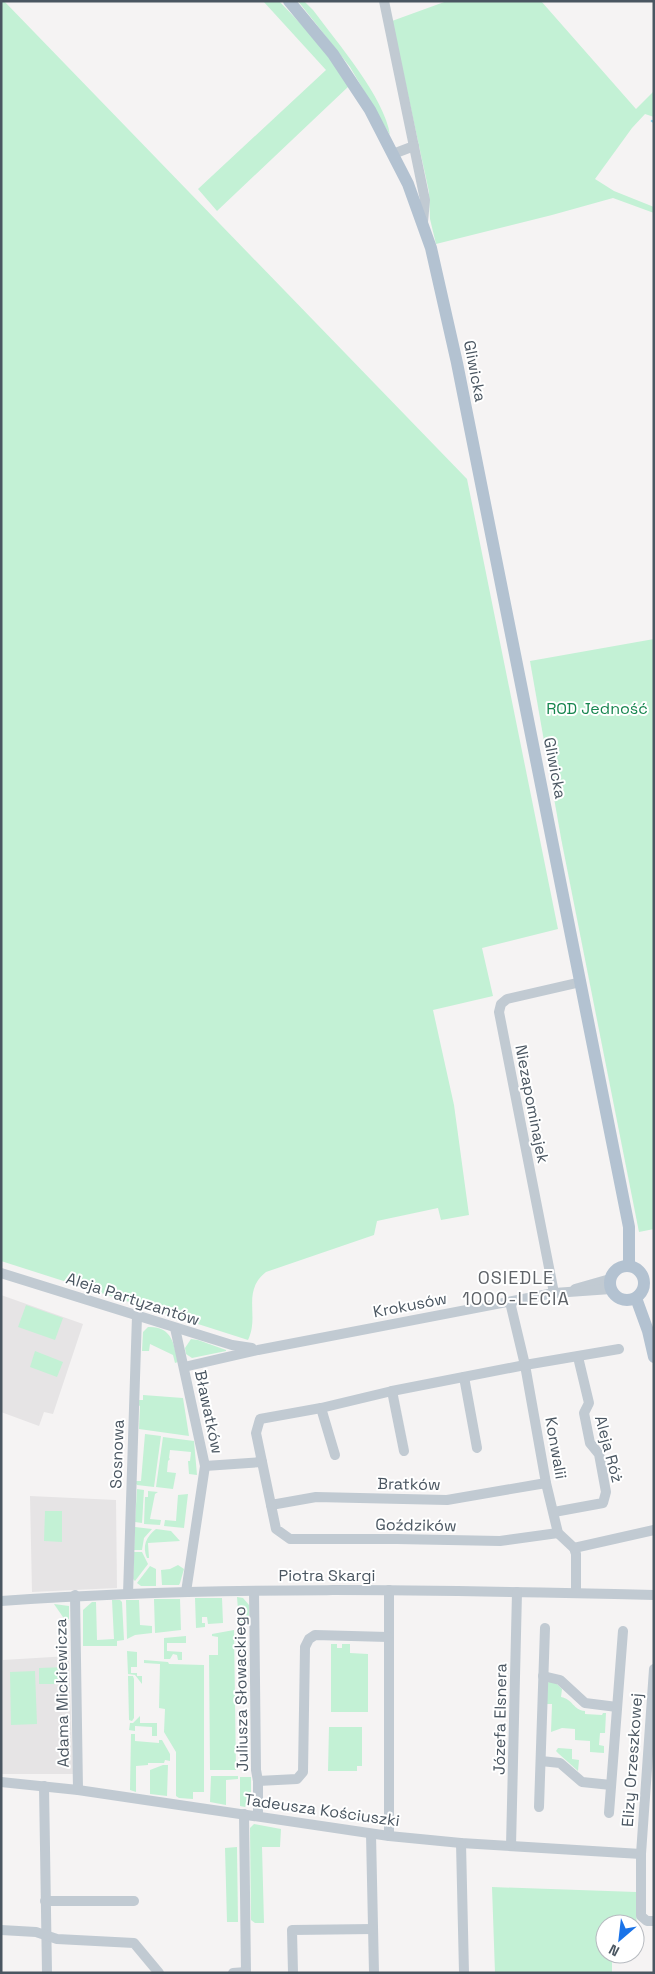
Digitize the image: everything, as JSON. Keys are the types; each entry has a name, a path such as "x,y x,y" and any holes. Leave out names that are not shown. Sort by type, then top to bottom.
{"main road":[{"name":"Gliwicka","path":"289,1 340,64 370,110 393,154 423,222 437,269 629,1227 629,1265"},
{"path":"629,1265 640,1271 645,1280 643,1290 636,1298 622,1299 611,1284 618,1268 629,1265"},
{"path":"636,1298 648,1331 654,1357"}],"street":[{"name":"Gliwicka","path":"384,1 425,200 423,222"},
{"path":"393,154 414,146"},
{"name":"Niezapominajek","path":"554,1293 499,1012 501,1004 507,998 580,982"},
{"name":"Aleja Partyzantów","path":"1,1272 175,1328 232,1345 258,1350"},
{"name":"Krokusów","path":"184,1367 258,1350 554,1293 611,1284"},
{"name":"Konwalii","path":"510,1302 525,1365 546,1483 558,1533"},
{"name":"Sosnowa","path":"128,1594 137,1316"},
{"name":"Bławatków","path":"175,1328 204,1466 186,1592"},
{"path":"271,1505 256,1433 260,1419 321,1408 392,1390 618,1349"},
{"name":"Aleja Róż","path":"554,1512 603,1503 606,1492 599,1454 590,1443 584,1413 589,1403 578,1357"},
{"path":"464,1377 477,1448"},
{"path":"392,1390 404,1451"},
{"path":"321,1408 335,1455"},
{"path":"204,1466 262,1462"},
{"name":"Bratków","path":"271,1505 316,1497 446,1500 546,1483"},
{"name":"Goździków","path":"271,1505 276,1529 290,1539 500,1541 558,1533"},
{"path":"574,1548 654,1530"},
{"path":"558,1533 574,1548 576,1554 576,1594"},
{"path":"389,1590 389,1836"},
{"name":"Piotra Skargi","path":"1,1601 75,1595 254,1591 389,1590 654,1595"},
{"name":"Juliusza Słowackiego","path":"254,1591 258,1816"},
{"name":"Józefa Elsnera","path":"511,1846 517,1592"},
{"name":"Adama Mickiewicza","path":"75,1595 78,1790"},
{"path":"539,1807 545,1628"},
{"name":"Elizy Orzeszkowej","path":"609,1813 623,1631"},
{"path":"258,1781 297,1779 303,1772 305,1647 309,1639 315,1635 388,1637"},
{"name":"Elizy Orzeszkowej","path":"650,1921 641,1916 641,1854 654,1669"},
{"name":"Elizy Orzeszkowej","path":"543,1676 560,1680 585,1703 617,1707"},
{"name":"Elizy Orzeszkowej","path":"541,1761 560,1763 582,1782 611,1784"},
{"name":"Tadeusza Kościuszki","path":"1,1782 78,1790 371,1834 461,1843 641,1854"},
{"path":"44,1786 47,1973"},
{"path":"233,1973 246,1973 244,1814"},
{"path":"371,1834 374,1973"},
{"path":"461,1843 464,1973"},
{"path":"45,1901 134,1901"},
{"path":"293,1973 292,1930 373,1929"},
{"path":"1,1930 36,1932 56,1938 81,1941 126,1941 134,1943 158,1973"}],"shaded area":[{"path":"1,1295 83,1324 53,1414 44,1412 39,1426 1,1412"},
{"path":"30,1496 116,1500 117,1588 32,1592"},
{"path":"69,1656 73,1774 2,1774 3,1660"}],"green space":[{"path":"1,1 4,1 467,479 558,929 482,948 493,996 433,1010 454,1105 469,1215 441,1220 438,1208 377,1221 374,1235 266,1272 254,1288 251,1331 248,1340 1,1261"},
{"path":"263,1 279,1 319,43 349,86 217,211 198,189 326,70"},
{"path":"298,1 304,1 313,10 370,87 386,120 390,135 350,67"},
{"path":"447,1 541,1 636,109 654,91 654,117 645,114 632,128 595,179 614,191 654,207 654,213 613,198 436,244 430,219 429,192 392,21"},
{"name":"ROD Jedność","path":"654,639 654,1229 639,1232 561,838 530,661"},
{"path":"26,1305 63,1318 55,1340 18,1327"},
{"path":"148,1327 156,1327 167,1333 173,1343 178,1362 175,1363 173,1355 150,1344 149,1351 142,1351 143,1332"},
{"path":"191,1339 226,1351 192,1358 186,1354 185,1348"},
{"path":"35,1351 63,1362 57,1377 30,1367"},
{"path":"143,1395 183,1398 189,1436 139,1429 140,1406 138,1405 139,1400 143,1400"},
{"path":"145,1434 161,1436 154,1487 137,1485 134,1481 141,1481"},
{"path":"163,1437 194,1441 197,1475 189,1474 188,1461 190,1461 191,1452 170,1450 167,1472 176,1473 173,1489 156,1487"},
{"path":"137,1489 144,1490 142,1523 135,1522"},
{"path":"148,1491 158,1492 155,1494 150,1519 161,1520 160,1525 144,1524 145,1497 148,1497"},
{"path":"188,1494 184,1528 164,1526 165,1520 176,1521 178,1495"},
{"path":"45,1511 62,1511 62,1542 44,1541"},
{"path":"135,1527 152,1529 144,1538 142,1550 134,1550"},
{"path":"156,1529 171,1531 180,1541 148,1543 149,1558 147,1558 146,1542"},
{"path":"134,1552 142,1552 148,1564 135,1581 133,1579"},
{"path":"178,1565 184,1569 179,1585 162,1585 161,1570 170,1569"},
{"path":"150,1566 156,1569 156,1586 141,1586 137,1583"},
{"path":"237,1597 243,1598 249,1605 249,1622 239,1622"},
{"path":"195,1598 222,1598 223,1623 208,1624 207,1617 202,1617 202,1623 205,1623 205,1627 196,1628"},
{"path":"154,1599 180,1599 181,1630 155,1633"},
{"path":"112,1600 120,1600 122,1602 124,1640 117,1641 117,1646 83,1646 83,1610 92,1602 96,1602 97,1640 114,1639"},
{"path":"126,1600 139,1600 140,1625 152,1626 152,1633 135,1635 127,1639"},
{"path":"54,1604 69,1606 69,1619 65,1620"},
{"path":"234,1630 236,1770 210,1770 209,1655 218,1655 218,1637 212,1636 212,1634"},
{"path":"186,1636 186,1643 167,1643 167,1651 182,1652 182,1660 178,1660 177,1655 173,1654 170,1659 164,1659 164,1638"},
{"path":"331,1644 337,1644 337,1648 342,1648 342,1644 350,1644 350,1653 368,1654 368,1712 331,1712"},
{"path":"127,1651 137,1652 137,1667 131,1667 131,1673 137,1673 137,1676 142,1676 142,1684 135,1675 128,1674"},
{"path":"144,1660 168,1662 169,1664 204,1665 204,1792 193,1792 193,1799 176,1796 176,1752 164,1732 165,1709 159,1708 160,1664 144,1663"},
{"path":"67,1667 67,1684 39,1684 39,1668"},
{"path":"35,1671 37,1724 11,1725 10,1672"},
{"path":"128,1676 133,1676 134,1679 134,1718 132,1721 129,1720"},
{"path":"553,1680 562,1689 561,1697 568,1700 578,1709 585,1711 585,1714 602,1715 606,1713 605,1733 600,1733 599,1745 604,1746 604,1753 590,1752 590,1741 575,1740 575,1729 562,1728 551,1732 552,1704 544,1704 545,1684"},
{"path":"140,1716 140,1723 157,1723 157,1736 152,1736 152,1727 135,1726 135,1731 129,1730 130,1723 133,1723"},
{"path":"329,1727 362,1727 362,1766 357,1766 357,1771 328,1771"},
{"path":"131,1734 135,1734 135,1741 159,1743 159,1740 162,1740 170,1754 170,1761 165,1760 164,1763 148,1763 148,1765 136,1766 136,1792 130,1790"},
{"path":"558,1748 572,1749 572,1759 579,1760 578,1771 556,1751"},
{"path":"168,1765 167,1796 150,1794 150,1770"},
{"path":"211,1776 238,1776 238,1779 226,1780 226,1805 210,1802"},
{"path":"240,1777 251,1777 251,1799 245,1807 240,1806"},
{"path":"254,1824 281,1829 280,1847 262,1847 264,1923 255,1923 251,1920 250,1828"},
{"path":"237,1847 238,1922 227,1922 225,1848"},
{"path":"492,1887 636,1892 636,1914 595,1914 595,1964 612,1964 612,1973 495,1973"}],"district":[{"name":"OSIEDLE 1000-LECIA","path":"516,1287"}]}
